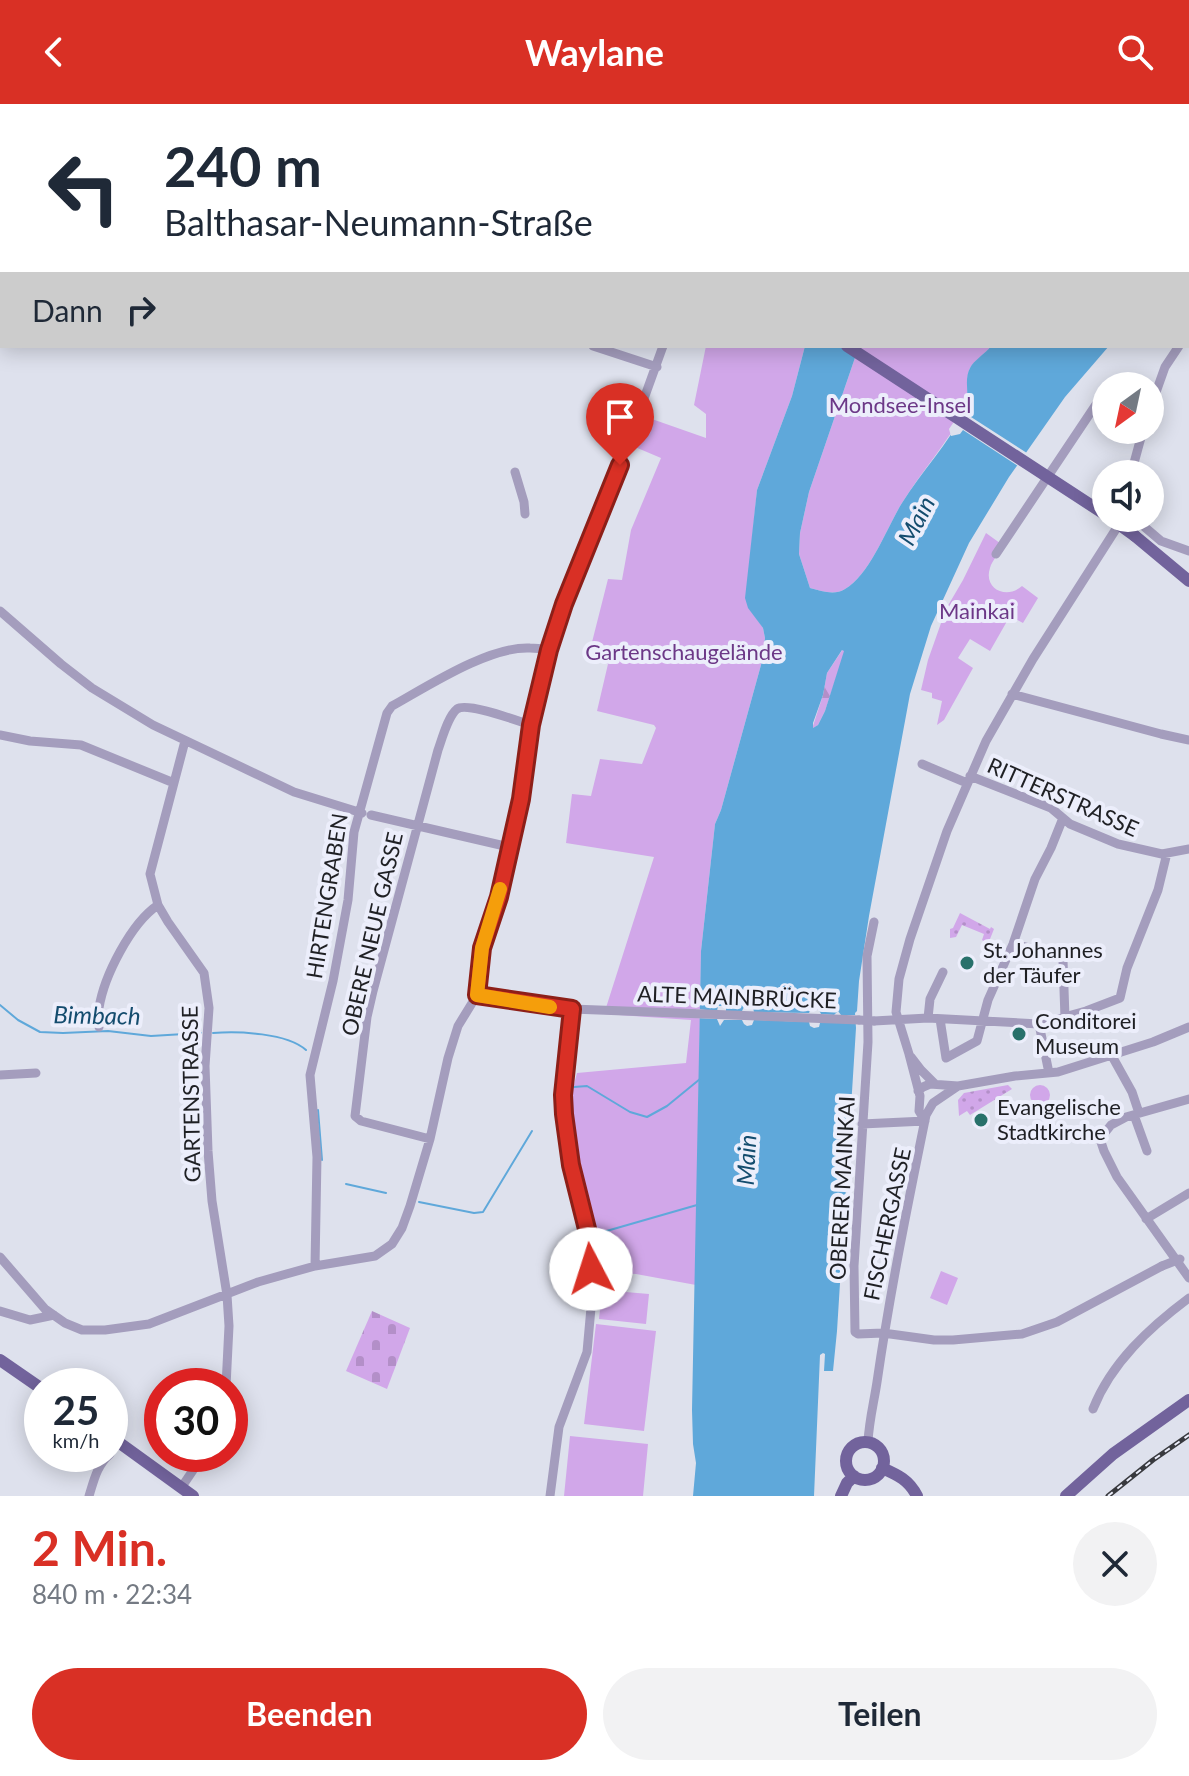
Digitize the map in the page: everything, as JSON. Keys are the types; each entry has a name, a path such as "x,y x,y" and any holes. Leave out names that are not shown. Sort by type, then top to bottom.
{"main road":[{"path":"850,348 1092,507"},
{"path":"1129,532 1189,581"},
{"path":"5,1364 24,1377"},
{"path":"1066,1496 1113,1454 1189,1400"},
{"path":"868,1442 875,1445 884,1460 882,1468 870,1479 854,1476 847,1465 848,1452 857,1444 868,1442"},
{"path":"128,1449 193,1496"},
{"path":"882,1468 901,1476 917,1496"},
{"path":"841,1496 854,1476"}],"street":[{"path":"599,348 657,367"},
{"path":"0,1257 50,1312 82,1330 149,1324 258,1282 315,1266 375,1256 392,1244 410,1206 458,1026 477,995 482,948 499,897 521,799 531,725 549,650 662,348"},
{"path":"1163,372 1178,348"},
{"path":"996,554 1092,410"},
{"path":"515,472 525,514"},
{"path":"925,1121 919,1111 919,1094 897,1020 897,990 910,941 947,831 986,741 1033,659 1114,532"},
{"path":"1150,532 1161,541 1189,551"},
{"path":"0,611 92,688 153,725 294,792 364,813 509,847"},
{"name":"HIRTENGRABEN","path":"315,1266 317,1157 310,1075 333,981 348,900 354,832 364,813 387,713 392,706 493,654 528,647 549,650"},
{"path":"1012,694 1189,740"},
{"path":"416,825 438,750 456,710 472,708 531,725"},
{"path":"0,735 81,745 174,783"},
{"name":"GARTENSTRASSE","path":"185,741 150,874 158,905 204,973 209,1008 205,1066 208,1151 212,1201 227,1295 227,1368"},
{"name":"RITTERSTRASSE","path":"922,764 1051,808 1070,824 1118,844 1156,853 1189,849"},
{"path":"940,1019 946,1058 977,1041 988,1000 1013,944 1035,879 1063,818"},
{"name":"OBERE NEUE GASSE","path":"416,825 367,1017 355,1116 361,1121 430,1139"},
{"name":"ALTE MAINBRÜCKE","path":"477,995 572,1009 897,1020 928,1018 1039,1024 1120,998 1127,968 1160,888 1167,853"},
{"path":"99,1027 99,1008 116,958 146,913 158,905"},
{"name":"OBERER MAINKAI","path":"874,922 867,956 871,1019 854,1266 855,1332 934,1340 1022,1334 1057,1322 1184,1257"},
{"path":"1013,944 1054,954 1063,960 1065,1018"},
{"path":"928,1018 930,999 943,972"},
{"path":"550,1496 559,1427 587,1352 593,1286 592,1249 571,1165 563,1095 572,1009"},
{"path":"1039,1024 1049,1073"},
{"path":"919,1094 926,1085 958,1086 1049,1073 1112,1056 1189,1027"},
{"path":"909,1054 940,1092 925,1121"},
{"path":"1112,1056 1132,1092 1147,1151"},
{"path":"0,1075 36,1073"},
{"path":"919,1094 925,1103 936,1101 958,1086"},
{"path":"1189,1099 1111,1125 1101,1142 1117,1177 1189,1278"},
{"path":"862,1124 925,1121"},
{"name":"FISCHERGASSE","path":"868,1442 883,1333 925,1121"},
{"path":"1146,1219 1189,1193"},
{"path":"1093,1409 1097,1397 1120,1362 1152,1329 1189,1298"},
{"path":"0,1311 30,1320 50,1312"},
{"path":"89,1496 96,1472"},
{"path":"181,1488 192,1472"}],"green space":[{"name":"Gartenschaugelände","path":"706,348 804,348 792,396 757,490 751,551 757,619 765,638 761,665 715,824 701,951 696,1285 636,1274 601,1272 593,1218 571,1130 571,1096 577,1073 686,1063 691,1020 604,1014 654,857 566,843 572,794 591,796 600,759 642,764 656,728 597,711 608,664 588,658 608,579 622,580 631,530 661,458 635,447 649,418 706,438 706,414 694,405"},
{"name":"Mondsee-Insel","path":"858,348 989,348 970,368 965,410 902,503 870,562 854,582 837,592 810,588 799,554 809,492"},
{"name":"Mainkai","path":"986,533 1004,546 990,568 993,587 1010,592 1022,586 1038,598 1023,623 1010,616 990,651 970,639 958,658 973,668 944,720 937,725 942,701 932,698 932,693 921,690 928,660 946,609"},
{"path":"843,649 845,651 825,711 818,725 812,729 827,673"},
{"path":"960,913 994,929 988,944 982,940 984,934 962,925 956,937 950,938 950,929"},
{"path":"1008,1085 1012,1089 970,1115 967,1111 959,1116 958,1100 964,1093"},
{"path":"1040,1085 1047,1088 1050,1095 1047,1102 1040,1105 1033,1102 1030,1095 1033,1088"},
{"path":"941,1271 958,1278 947,1305 930,1298"},
{"path":"602,1290 649,1294 646,1324 599,1319"},
{"path":"372,1311 410,1328 387,1389 346,1371"},
{"path":"596,1324 656,1331 644,1431 584,1424"},
{"path":"570,1436 648,1444 643,1496 564,1496"}],"water":[{"name":"Main","path":"804,348 858,348 809,492 800,533 799,554 810,588 828,592 845,589 862,573 902,503 958,423 967,406 970,368 989,348 1107,348 1065,397 1009,477 969,543 931,626 910,694 869,916 855,1013 837,1331 833,1371 824,1371 825,1354 820,1355 814,1496 693,1496 696,1463 692,1410 701,951 715,824 761,665 765,638 763,628 748,608 745,598 757,490 792,396","holes":["842,650 825,711 813,728 827,673"]}],"pier":[{"path":"964,407 972,410 971,417 1030,455 1021,468 963,430 951,436 949,429"},
{"path":"748,1005 754,1012 809,1013 815,1008 821,1014 834,1015 838,1011 841,1015 859,1015 859,1023 820,1023 819,1027 814,1028 809,1022 754,1020 752,1025 747,1026 742,1020 724,1020 720,1026 717,1019 696,1018 696,1009 717,1011 718,1006 726,1006 726,1011 742,1011"}],"waterway":[{"name":"Bimbach","path":"0,1005 40,1032 108,1031 151,1036 201,1033"},
{"name":"Bimbach","path":"213,1033 275,1037 298,1044 306,1050"},
{"name":"Bimbach","path":"574,1087 587,1086 630,1112 647,1117 667,1106 700,1079"},
{"name":"Bimbach","path":"318,1110 322,1160"},
{"name":"Bimbach","path":"419,1202 483,1212 532,1131"},
{"name":"Bimbach","path":"346,1184 386,1193"},
{"path":"603,1232 697,1205"}],"railway":[{"path":"1108,1496 1189,1435"}],"slow traffic":[{"path":"500,889 482,948 477,995 550,1007"}],"place":[{"name":"St. Johannes der Täufer","path":"967,963"},
{"name":"Conditorei Museum","path":"1019,1034"},
{"name":"Evangelische Stadtkirche","path":"981,1120"}],"route":[{"path":"591,1269 592,1249 571,1165 564,1114 563,1095 572,1009 477,995 482,948 499,897 521,799 531,725 549,650 564,604 620,465"}]}
